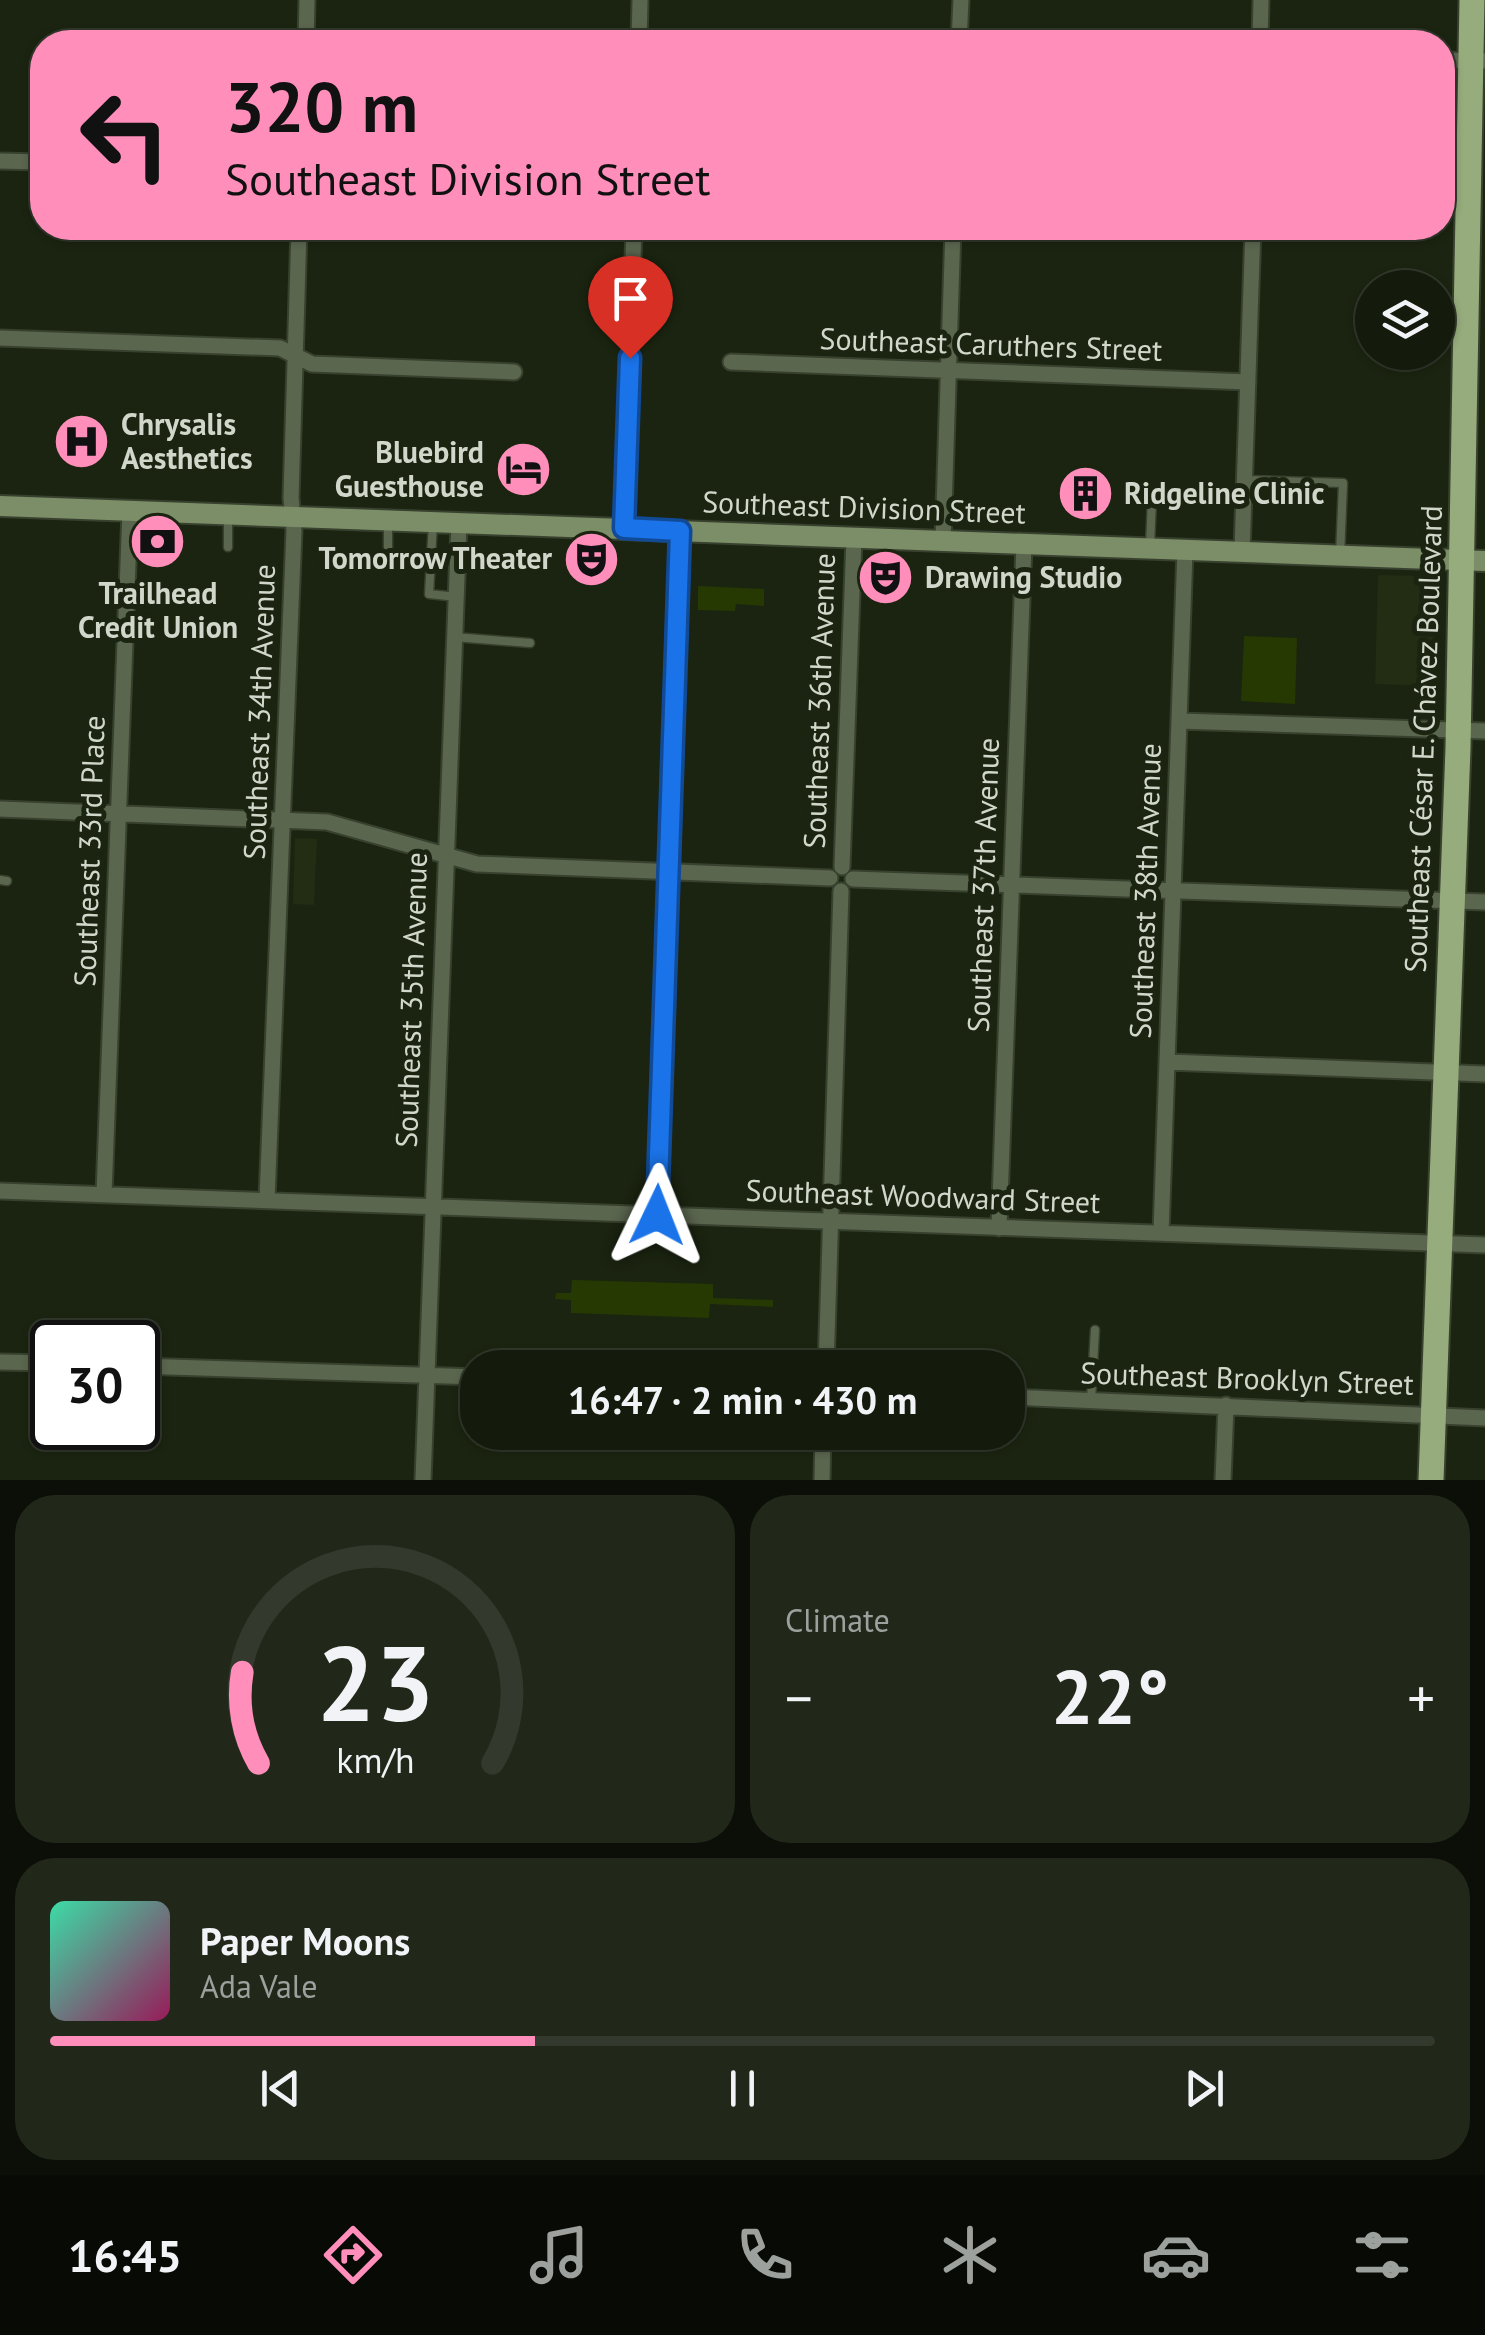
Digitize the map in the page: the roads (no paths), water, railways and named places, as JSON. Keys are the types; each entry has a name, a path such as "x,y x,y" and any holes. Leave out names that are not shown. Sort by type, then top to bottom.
{"main road":[{"name":"Southeast César E. Chávez Boulevard","path":"1431,1480 1458,730 1474,560 1478,61 1472,0"},
{"name":"Southeast Division Street","path":"0,506 1474,560"}],"street":[{"path":"306,30 307,0"},
{"path":"639,30 640,0"},
{"path":"960,30 961,0"},
{"path":"1260,30 1261,0"},
{"path":"0,161 30,162"},
{"name":"Southeast 34th Avenue","path":"267,1199 283,819 300,240"},
{"path":"624,528 634,240"},
{"path":"943,541 953,240"},
{"path":"1242,552 1253,240"},
{"path":"0,338 280,348 312,364 514,372"},
{"name":"Southeast Caruthers Street","path":"731,362 1248,382"},
{"name":"Southeast 33rd Place","path":"104,1194 130,511"},
{"name":"Southeast 35th Avenue","path":"423,1480 459,523"},
{"path":"657,1215 680,531"},
{"name":"Southeast 36th Avenue","path":"826,1350 854,538"},
{"name":"Southeast 37th Avenue","path":"999,1228 1024,544"},
{"name":"Southeast 38th Avenue","path":"1161,1234 1185,550"},
{"path":"1180,722 1485,731"},
{"path":"0,809 283,819 340,825 444,858 477,864 1485,902"},
{"path":"1168,1062 1485,1074"},
{"name":"Southeast Woodward Street","path":"0,1191 1485,1245"},
{"path":"0,1362 30,1363"},
{"path":"160,1367 460,1377"},
{"name":"Southeast Brooklyn Street","path":"1025,1398 1485,1418"},
{"path":"1224,1480 1226,1405"},
{"path":"822,1480 823,1450"}],"lane":[{"path":"1244,480 1343,483 1340,556"},
{"path":"1150,548 1152,500"},
{"path":"228,514 228,547"},
{"path":"388,520 388,552"},
{"path":"433,522 429,594 458,598"},
{"path":"454,637 530,643"},
{"path":"1091,1400 1096,1330"}],"place":[{"name":"Chrysalis Aesthetics","path":"82,442"},
{"name":"Bluebird Guesthouse","path":"523,470"},
{"name":"Ridgeline Clinic","path":"1085,494"},
{"name":"Trailhead Credit Union","path":"158,542"},
{"name":"Tomorrow Theater","path":"591,559"},
{"name":"Drawing Studio","path":"886,578"}]}
